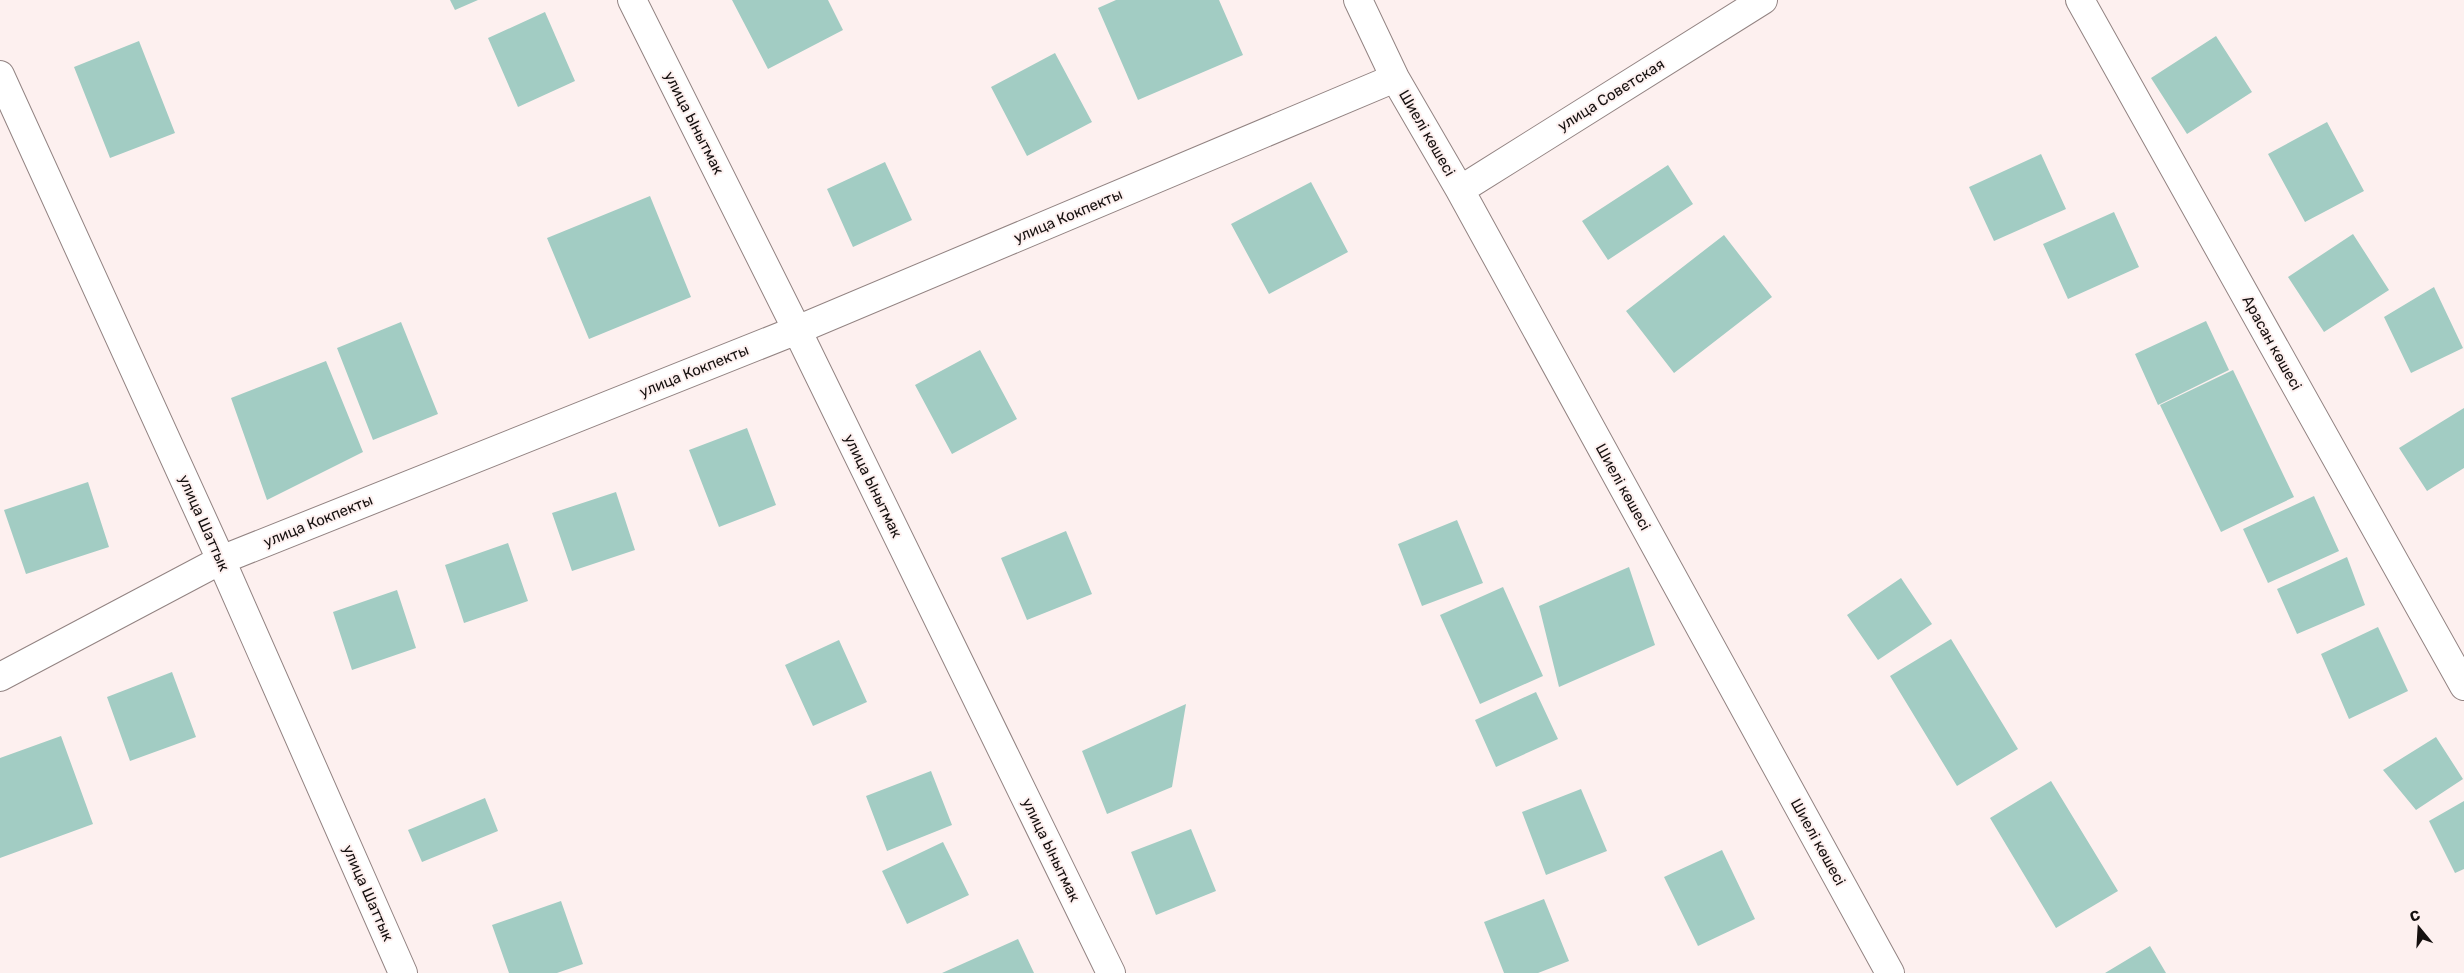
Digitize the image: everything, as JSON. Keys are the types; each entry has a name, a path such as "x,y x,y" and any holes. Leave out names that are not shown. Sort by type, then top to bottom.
{"street":[{"name":"улица Ынытмак","path":"632,0 797,330 1111,973"},
{"name":"Шиелі көшесі","path":"1358,0 1395,78 1460,190 1890,973"},
{"name":"улица Советская","path":"1460,190 1763,0"},
{"name":"Арасан көшесі","path":"2080,0 2464,686"},
{"name":"улица Шаттык","path":"0,74 221,560 403,973"},
{"name":"улица Кокпекты","path":"0,677 221,560 797,330 1395,78"}],"building":[{"path":"450,0 478,0 455,10"},
{"path":"732,0 828,0 843,30 768,69"},
{"path":"1116,0 1219,0 1243,55 1138,100 1098,8"},
{"path":"545,12 575,81 518,107 488,38"},
{"path":"2216,36 2252,92 2187,134 2151,78"},
{"path":"139,41 175,133 110,158 74,67"},
{"path":"1055,53 1092,122 1027,156 991,87"},
{"path":"2327,122 2364,191 2305,222 2268,154"},
{"path":"2041,154 2066,209 1994,241 1969,187"},
{"path":"885,162 912,220 853,247 827,189"},
{"path":"1668,165 1693,204 1608,260 1582,221"},
{"path":"1311,182 1348,252 1269,294 1231,224"},
{"path":"650,196 691,297 589,339 547,238"},
{"path":"2114,212 2139,267 2068,299 2043,244"},
{"path":"2353,234 2389,290 2324,332 2288,277"},
{"path":"1724,235 1772,297 1674,373 1626,311"},
{"path":"2434,287 2463,348 2411,373 2384,317"},
{"path":"2206,321 2229,370 2158,405 2135,354"},
{"path":"401,322 438,414 373,440 337,348"},
{"path":"980,350 1017,419 952,454 915,385"},
{"path":"326,361 363,452 267,500 231,398"},
{"path":"2233,370 2294,497 2221,532 2160,405"},
{"path":"2464,408 2464,468 2427,491 2399,448"},
{"path":"747,428 776,505 719,527 689,450"},
{"path":"88,482 109,547 26,574 4,510"},
{"path":"616,492 635,550 572,571 552,513"},
{"path":"2314,496 2339,551 2268,583 2243,529"},
{"path":"1457,520 1483,583 1422,606 1398,544"},
{"path":"1066,531 1092,594 1027,620 1001,558"},
{"path":"508,543 528,601 464,623 445,565"},
{"path":"2347,557 2365,605 2297,634 2277,589"},
{"path":"1629,567 1655,645 1559,687 1539,606"},
{"path":"1901,578 1932,624 1878,660 1847,615"},
{"path":"1503,587 1543,676 1480,704 1440,615"},
{"path":"397,590 416,648 352,670 333,612"},
{"path":"2378,627 2408,691 2349,719 2321,654"},
{"path":"1951,639 2018,749 1957,786 1890,676"},
{"path":"839,640 867,702 813,726 785,665"},
{"path":"172,672 196,737 130,761 107,697"},
{"path":"1536,692 1558,739 1496,767 1475,720"},
{"path":"1186,704 1172,787 1107,814 1082,751"},
{"path":"61,736 93,824 0,858 0,758"},
{"path":"2436,737 2463,779 2416,810 2383,770"},
{"path":"931,771 952,825 887,851 866,796"},
{"path":"2051,781 2118,891 2056,928 1990,818"},
{"path":"1581,789 1607,851 1546,875 1522,812"},
{"path":"485,798 498,831 422,862 408,830"},
{"path":"2464,801 2464,869 2455,873 2429,821"},
{"path":"1191,829 1216,891 1156,915 1131,852"},
{"path":"943,842 969,895 907,924 882,871"},
{"path":"1722,850 1755,919 1698,946 1664,877"},
{"path":"1544,899 1569,961 1538,973 1504,973 1484,922"},
{"path":"561,901 583,964 557,973 509,973 492,925"},
{"path":"1018,939 1034,973 942,973"},
{"path":"2150,946 2166,973 2105,973"}]}
